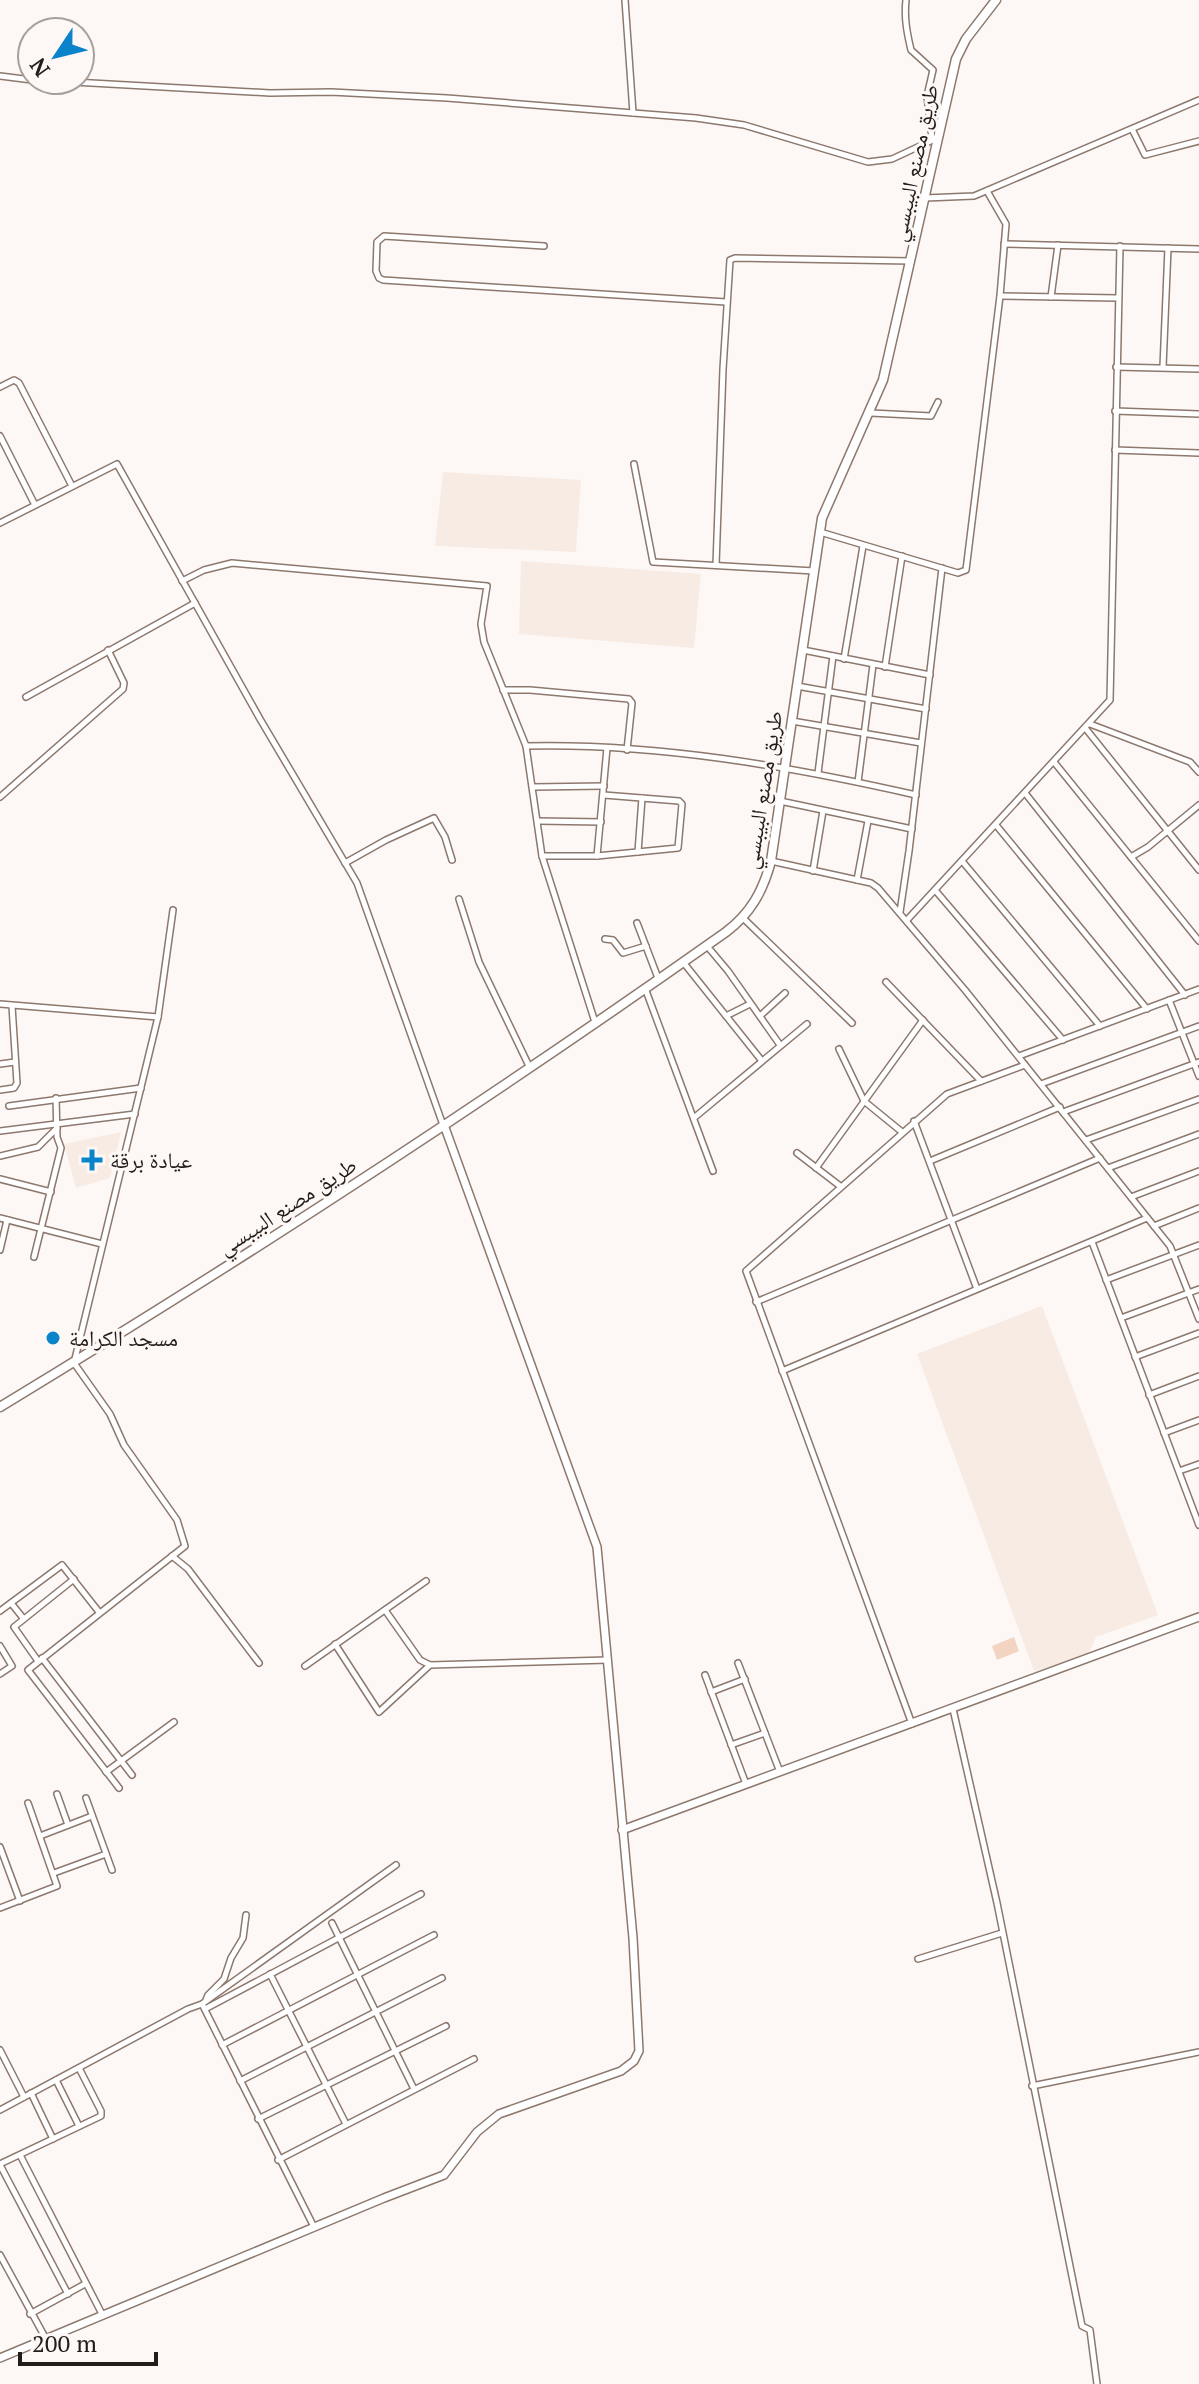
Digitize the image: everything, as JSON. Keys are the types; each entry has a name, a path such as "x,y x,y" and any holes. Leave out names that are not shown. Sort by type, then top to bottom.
{"main road":[{"name":"طريق مصنع البيبسي","path":"0,1407 191,1290 444,1125 743,918 761,893 771,861 819,532 828,501 871,413 883,380 925,198 935,138 959,53 996,0"}],"street":[{"path":"625,0 633,113"},
{"path":"96,83 270,93 331,92 447,98 736,123 868,162 892,159 935,138 927,96 933,70 911,50 904,22 906,0"},
{"path":"925,198 974,196 1199,100"},
{"path":"1132,129 1145,155 1199,141"},
{"path":"819,532 958,573 966,570 1006,224 987,191"},
{"path":"544,246 384,236 377,242 376,271 383,280 726,302"},
{"path":"1004,244 1199,249"},
{"path":"1051,297 1058,245"},
{"path":"907,920 1109,704 1120,246"},
{"path":"1163,367 1168,248"},
{"path":"716,565 729,262 735,258 911,261"},
{"path":"1000,296 1117,298"},
{"path":"1116,367 1199,369"},
{"path":"0,387 14,380 19,383 72,486"},
{"path":"871,413 931,416 938,402"},
{"path":"1115,411 1199,414"},
{"path":"0,436 35,505"},
{"path":"1115,450 1199,453"},
{"path":"0,523 117,464 359,889 594,1539 608,1660 640,2045 634,2061 621,2071 499,2114 477,2132 444,2175 0,2358"},
{"path":"634,464 653,562 814,571"},
{"path":"844,659 863,546"},
{"path":"885,667 902,556"},
{"path":"182,581 204,570 232,563 487,586 481,624 489,657 526,746 542,856 595,1022"},
{"path":"900,913 942,568"},
{"path":"26,697 195,603"},
{"path":"0,797 123,689 124,683 108,650"},
{"path":"803,650 930,675"},
{"path":"818,773 833,656"},
{"path":"858,782 873,665"},
{"path":"797,686 926,709"},
{"path":"503,690 629,699 632,703 627,750"},
{"path":"792,721 921,743"},
{"path":"1088,727 1190,762 1199,772"},
{"path":"1088,727 1199,870"},
{"path":"526,746 696,755 818,773 916,795"},
{"path":"597,856 607,748"},
{"path":"1054,762 1199,941"},
{"path":"533,787 604,786"},
{"path":"1025,793 1185,995"},
{"path":"542,856 597,856 675,850 679,846 682,804 679,801 604,795"},
{"path":"638,852 642,798"},
{"path":"780,801 912,829"},
{"path":"1131,857 1199,805"},
{"path":"813,871 823,811"},
{"path":"345,863 434,818 445,837 452,860"},
{"path":"538,821 601,822"},
{"path":"857,880 868,821"},
{"path":"996,825 1147,1009"},
{"path":"771,861 875,885 1019,1056 1154,1226 1175,1255 1199,1319"},
{"path":"962,861 1100,1026"},
{"path":"935,890 1063,1040"},
{"path":"459,899 479,962 529,1066"},
{"path":"119,1788 28,1672 28,1668 185,1543 177,1520 124,1445 110,1414 74,1363 158,1017 173,910"},
{"path":"743,918 852,1023"},
{"path":"637,923 658,978"},
{"path":"605,939 613,940 623,953 646,946"},
{"path":"706,945 780,1045"},
{"path":"682,962 762,1061"},
{"path":"886,982 981,1081"},
{"path":"645,987 713,1171"},
{"path":"1019,1056 1199,989"},
{"path":"760,1016 785,993"},
{"path":"1169,1000 1197,1063 1199,1076"},
{"path":"0,1004 158,1017"},
{"path":"726,1016 750,1004"},
{"path":"0,1090 17,1086 12,1006"},
{"path":"816,1168 923,1020"},
{"path":"695,1117 807,1024"},
{"path":"1041,1084 1199,1026"},
{"path":"839,1049 864,1101 902,1132"},
{"path":"0,1064 15,1062"},
{"path":"930,1161 1197,1063"},
{"path":"912,1724 746,1268 947,1094 1025,1065"},
{"path":"9,1106 141,1088"},
{"path":"34,1257 61,1148 57,1140 56,1098"},
{"path":"1086,1140 1199,1099"},
{"path":"0,1131 135,1114"},
{"path":"914,1121 977,1289"},
{"path":"0,1156 38,1147 58,1126"},
{"path":"1108,1168 1199,1134"},
{"path":"797,1153 840,1186"},
{"path":"756,1302 1100,1158"},
{"path":"1131,1197 1199,1171"},
{"path":"0,1179 51,1192"},
{"path":"1154,1226 1199,1208"},
{"path":"782,1371 1147,1218"},
{"path":"0,1250 4,1219 102,1244"},
{"path":"1092,1242 1149,1395 1196,1508 1199,1525"},
{"path":"1106,1280 1199,1245"},
{"path":"1121,1318 1199,1289"},
{"path":"1135,1357 1199,1333"},
{"path":"1149,1395 1199,1376"},
{"path":"1164,1433 1199,1420"},
{"path":"1179,1471 1199,1464"},
{"path":"172,1556 188,1569 259,1663"},
{"path":"0,1611 59,1566 64,1566 99,1612"},
{"path":"74,1579 23,1618 15,1629 132,1775"},
{"path":"305,1666 426,1581"},
{"path":"11,1603 23,1618"},
{"path":"385,1610 420,1660 430,1665 608,1660"},
{"path":"622,1830 1199,1619"},
{"path":"335,1644 379,1712 430,1665"},
{"path":"0,1646 12,1666 0,1674"},
{"path":"738,1663 780,1772"},
{"path":"705,1675 746,1784"},
{"path":"711,1692 745,1679"},
{"path":"953,1709 1082,2326 1090,2329 1097,2384"},
{"path":"106,1772 174,1722"},
{"path":"731,1745 765,1733"},
{"path":"57,1794 68,1825"},
{"path":"86,1798 112,1870"},
{"path":"0,1908 55,1889 57,1882 28,1803"},
{"path":"40,1836 92,1816"},
{"path":"0,1847 20,1901"},
{"path":"54,1873 106,1854"},
{"path":"314,2227 278,2160 204,2005 206,1998 396,1865"},
{"path":"0,2110 188,2009 204,2005 270,1974 421,1894"},
{"path":"224,1985 245,1932 246,1915"},
{"path":"332,1923 414,2089"},
{"path":"918,1959 1002,1933"},
{"path":"222,2045 434,1935"},
{"path":"270,1974 346,2124"},
{"path":"240,2081 442,1978"},
{"path":"258,2119 446,2026"},
{"path":"0,2050 24,2097"},
{"path":"1032,2086 1199,2052"},
{"path":"278,2160 474,2059"},
{"path":"68,2294 0,2165 102,2114 79,2068"},
{"path":"56,2080 79,2126"},
{"path":"31,2093 53,2139"},
{"path":"20,2155 102,2314"},
{"path":"0,2255 47,2340"},
{"path":"30,2314 85,2284"}],"shaded area":[{"path":"443,472 581,480 576,552 435,546"},
{"path":"521,561 701,574 694,648 519,634"},
{"path":"121,1132 110,1178 76,1188 64,1144"},
{"path":"1042,1306 1158,1615 1096,1637 1087,1657 1034,1671 917,1354"},
{"path":"1014,1637 1019,1651 997,1660 992,1646"}],"place":[{"name":"عيادة برقة","path":"92,1160"},
{"name":"مسجد الكرامة","path":"53,1338"}]}
